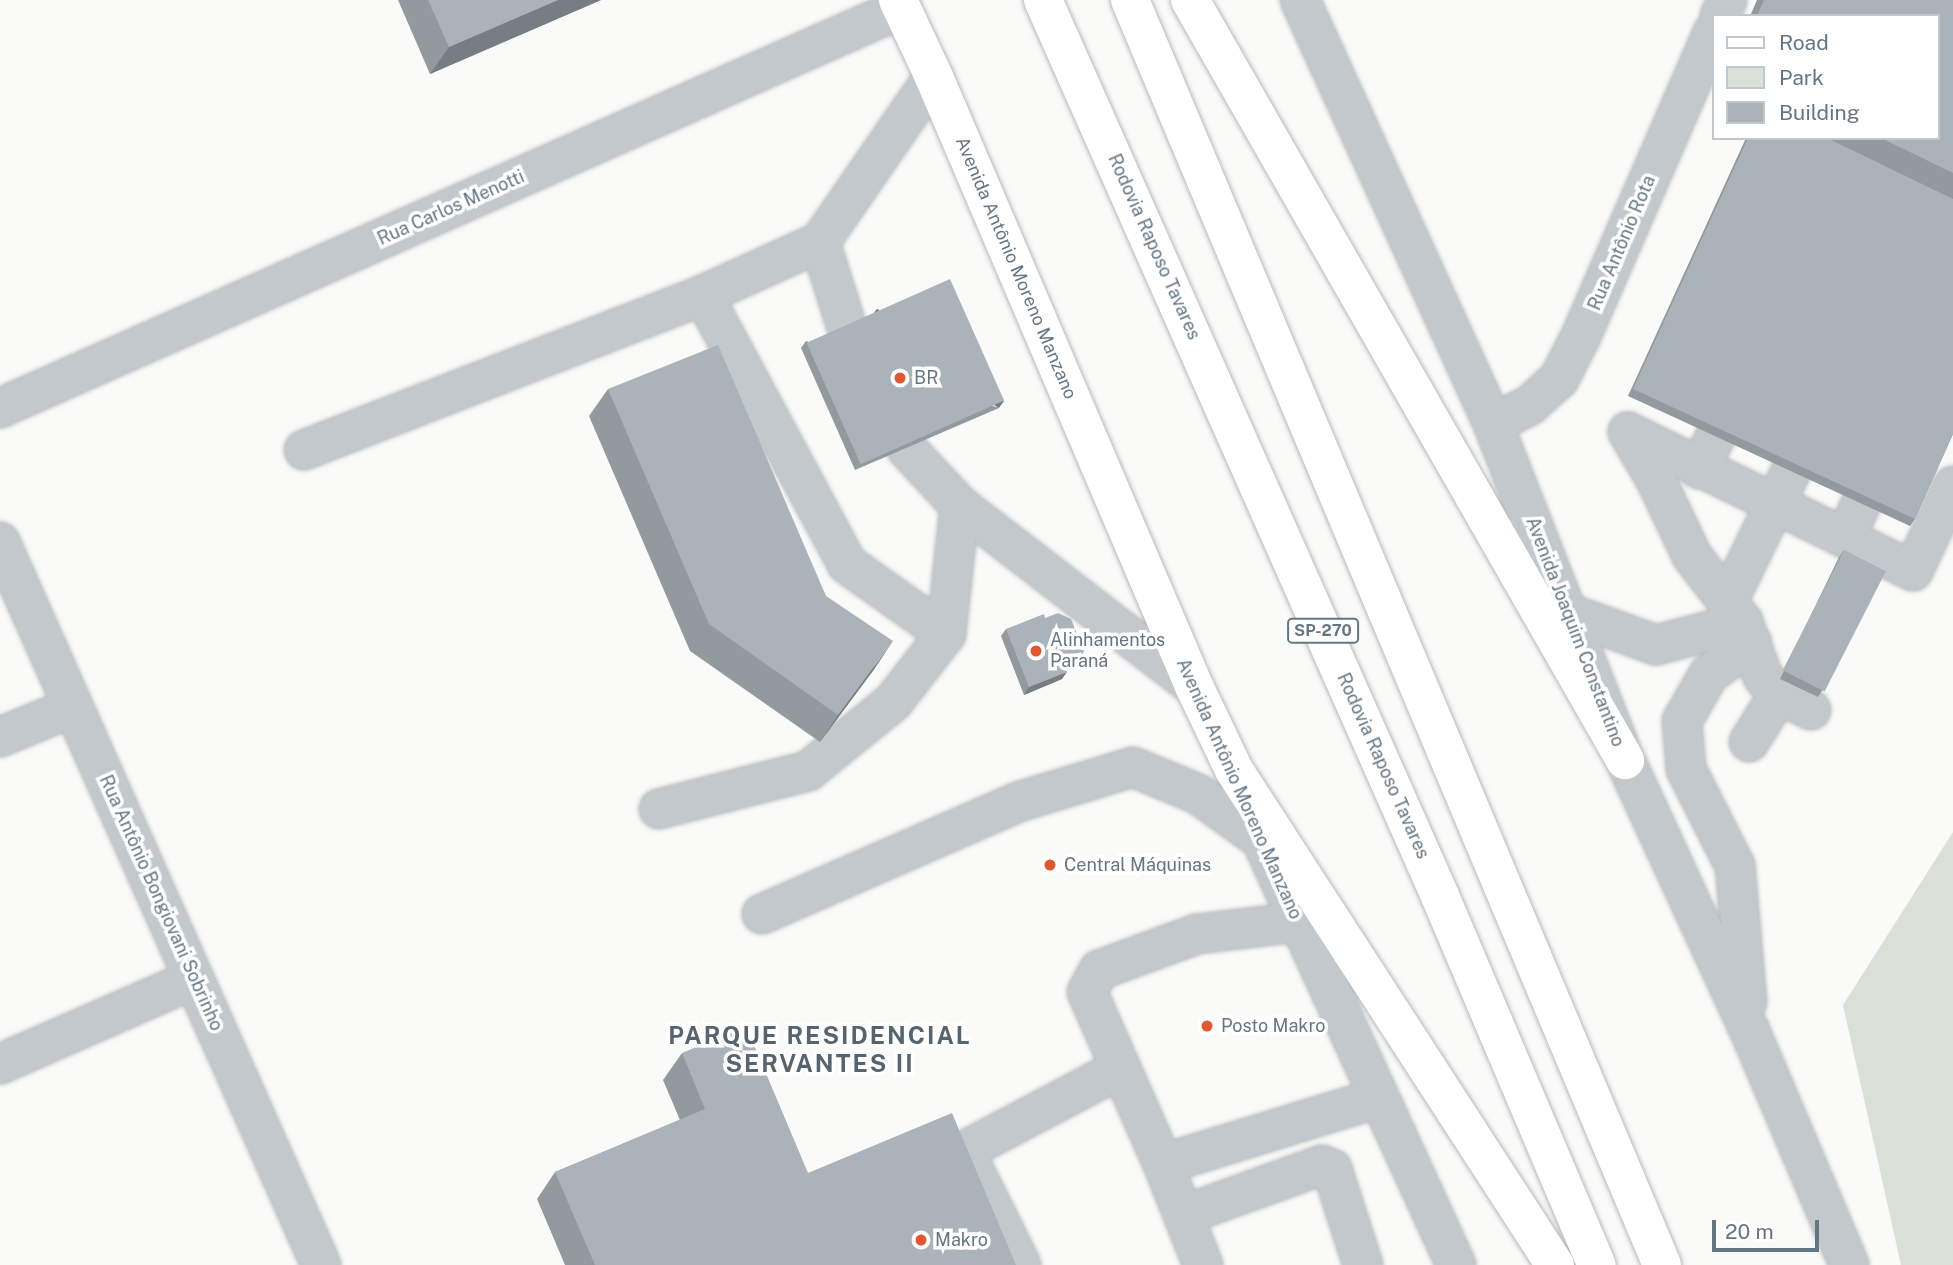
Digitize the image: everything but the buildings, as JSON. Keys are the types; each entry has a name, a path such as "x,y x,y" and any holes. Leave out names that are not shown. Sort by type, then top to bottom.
{"main road":[{"name":"Rodovia Raposo Tavares","path":"1043,0 1440,896 1597,1265"},
{"path":"1130,0 1662,1265"},
{"path":"1190,0 1625,760"},
{"name":"Avenida Antônio Moreno Manzano","path":"900,4 934,76 1194,686 1234,770"},
{"path":"1234,770 1555,1265"}],"street":[{"name":"Avenida Joaquim Constantino","path":"1300,0 1493,424 1625,760 1749,1029 1849,1265"},
{"name":"Rua Carlos Menotti","path":"0,408 900,4"},
{"name":"Rua Antônio Rota","path":"1493,424 1530,405 1559,379 1581,336 1712,34"},
{"path":"304,450 702,295 820,242 934,76"},
{"path":"820,242 848,328"},
{"path":"702,295 847,564 946,634"},
{"path":"1699,469 1754,359"},
{"path":"1749,1029 1735,866 1686,769 1682,721 1741,622 1776,503 1828,394"},
{"path":"1628,432 1645,395"},
{"path":"1845,538 1896,429"},
{"path":"1628,432 1699,469 1776,503 1913,571 1953,486"},
{"path":"1628,432 1656,480 1692,556 1741,622 1763,677 1795,702 1749,742"},
{"path":"906,448 960,506 1194,686"},
{"path":"659,809 808,771 893,702 946,634 960,506"},
{"name":"Rua Antônio Bongiovani Sobrinho","path":"0,542 194,979 308,1261"},
{"path":"1568,614 1656,645 1741,622"},
{"path":"0,737 73,707"},
{"path":"762,914 1018,802 1133,767 1198,794 1259,838"},
{"name":"Avenida Antônio Moreno Manzano","path":"1234,770 1259,838 1456,1265"},
{"path":"1203,1265 1163,1164 1087,992 1099,970 1198,934 1297,922"},
{"path":"0,1064 194,979"},
{"path":"1021,1265 968,1158 970,1148 1119,1069"},
{"path":"1163,1164 1378,1098"},
{"path":"1184,1215 1322,1165 1332,1169 1363,1265"}],"green space":[{"path":"1953,832 1953,1265 1901,1265 1843,1005"}],"place":[{"name":"BR","path":"900,378"},
{"name":"Alinhamentos Paraná","path":"1036,651"},
{"name":"Central Máquinas","path":"1050,865"},
{"name":"Posto Makro","path":"1207,1026"},
{"name":"Makro","path":"921,1240"}],"district":[{"name":"PARQUE RESIDENCIAL SERVANTES II","path":"820,1050"}]}
